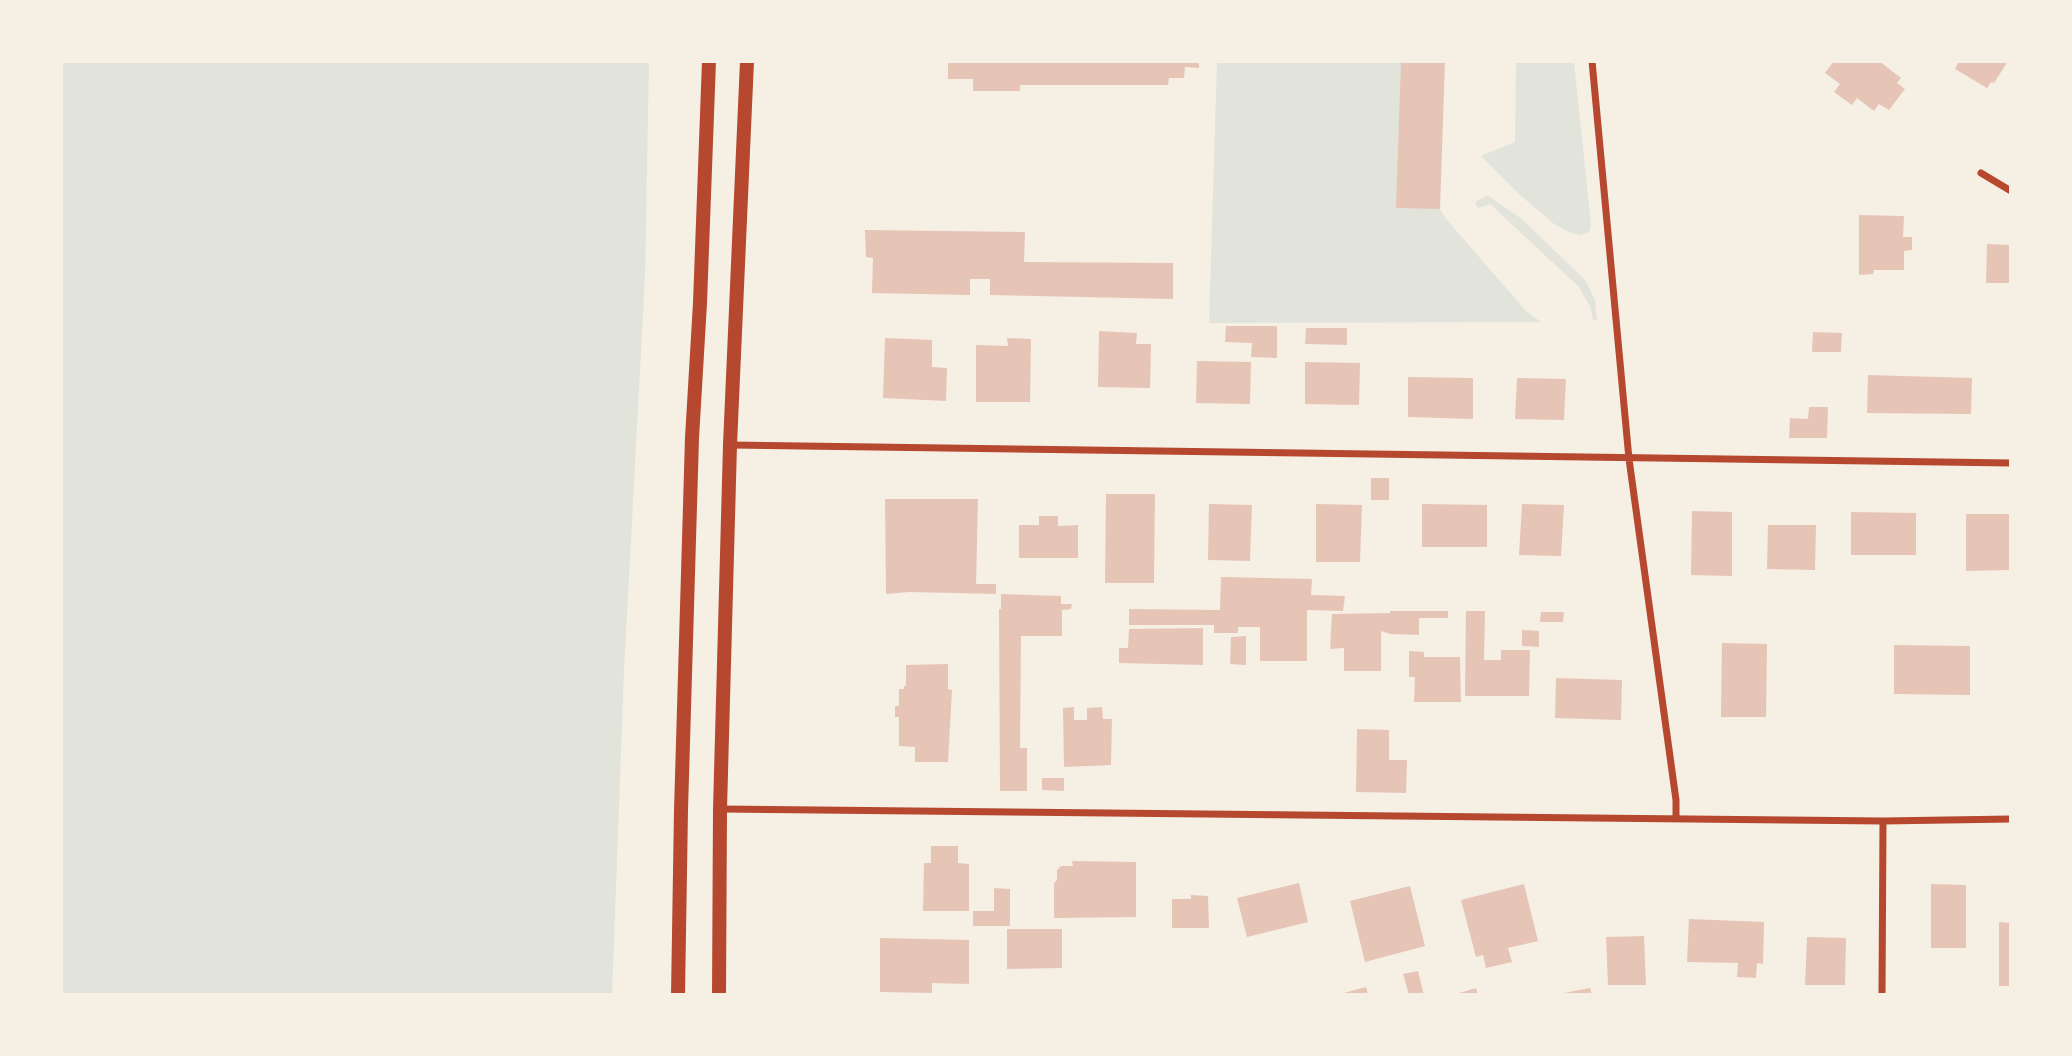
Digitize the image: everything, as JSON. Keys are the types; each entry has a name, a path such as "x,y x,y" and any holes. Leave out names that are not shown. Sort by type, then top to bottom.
{"main road":[{"path":"678,995 692,438 709,61"},
{"path":"719,995 720,809 730,444 747,61"}],"street":[{"path":"1592,61 1629,459 1676,800 1676,818"},
{"path":"1981,173 2011,191"},
{"path":"730,444 2011,463"},
{"path":"720,809 1883,821 2011,819"},
{"path":"1882,995 1883,821"}],"shaded area":[{"path":"61,61 649,61 645,277 624,671 612,995 61,995"},
{"path":"1217,61 1401,61 1440,209 1526,311 1541,322 1209,323"},
{"path":"1516,61 1574,61 1591,225 1589,232 1581,235 1571,233 1554,224 1481,156 1515,142"},
{"path":"1487,195 1522,219 1586,281 1595,300 1597,320 1593,321 1591,309 1579,287 1490,204 1478,208 1475,202"}],"building":[{"path":"948,61 1199,61 1199,68 1185,67 1184,78 1169,78 1168,85 1020,85 1020,91 973,91 973,79 948,79"},
{"path":"1401,61 1445,61 1440,209 1396,208"},
{"path":"1834,61 1879,61 1901,78 1897,83 1905,89 1889,110 1879,104 1874,111 1857,98 1852,105 1834,92 1840,84 1825,73"},
{"path":"1959,61 2008,61 1994,83 1991,82 1987,88 1955,69"},
{"path":"1859,215 1904,216 1903,237 1912,237 1912,250 1904,251 1904,270 1874,270 1873,274 1859,275"},
{"path":"865,230 1025,232 1024,262 1173,263 1173,299 990,295 990,279 970,279 970,295 872,293 873,258 866,257"},
{"path":"1987,244 2011,245 2011,283 1986,283"},
{"path":"1226,326 1277,326 1277,358 1251,357 1252,343 1225,342"},
{"path":"1306,328 1347,328 1347,345 1305,344"},
{"path":"1099,331 1137,333 1136,344 1151,344 1150,388 1098,387"},
{"path":"1813,332 1842,333 1841,352 1812,352"},
{"path":"885,338 932,340 932,367 947,368 946,401 883,398"},
{"path":"1007,338 1031,339 1030,402 976,402 976,345 1008,346"},
{"path":"1197,361 1251,362 1250,404 1196,403"},
{"path":"1305,362 1360,363 1359,405 1305,404"},
{"path":"1868,375 1972,378 1971,414 1867,413"},
{"path":"1408,377 1473,378 1473,419 1408,417"},
{"path":"1517,378 1566,379 1564,420 1515,419"},
{"path":"1809,407 1828,407 1827,438 1789,438 1790,418 1808,419"},
{"path":"1371,478 1389,478 1389,500 1371,500"},
{"path":"1106,494 1155,494 1154,583 1105,583"},
{"path":"885,499 978,499 976,584 996,584 996,594 886,594"},
{"path":"1209,504 1252,505 1250,561 1208,560"},
{"path":"1316,504 1362,505 1360,562 1316,562"},
{"path":"1422,504 1487,505 1487,547 1422,547"},
{"path":"1522,504 1564,505 1561,556 1519,555"},
{"path":"1692,511 1732,512 1732,576 1691,575"},
{"path":"1851,512 1916,513 1916,555 1851,555"},
{"path":"1966,514 2011,514 2011,570 1966,571"},
{"path":"1039,516 1058,516 1058,526 1078,525 1078,558 1019,558 1019,525 1039,525"},
{"path":"1768,525 1816,525 1815,570 1767,569"},
{"path":"1221,577 1312,579 1311,595 1345,596 1343,611 1307,610 1307,661 1260,661 1260,627 1238,627 1238,633 1214,633 1214,625 1129,625 1129,609 1220,610"},
{"path":"1001,594 1061,596 1061,604 1072,604 1071,609 1062,610 1062,636 1021,636 1020,748 1027,748 1027,791 1000,791"},
{"path":"1448,611 1448,618 1419,618 1419,635 1381,631 1381,671 1344,671 1344,648 1330,649 1332,614"},
{"path":"1466,611 1485,611 1484,660 1501,660 1501,650 1530,650 1529,696 1465,696"},
{"path":"1541,612 1564,612 1563,622 1540,622"},
{"path":"1203,628 1203,665 1119,663 1119,648 1128,648 1129,629"},
{"path":"1522,630 1539,631 1539,647 1522,646"},
{"path":"1246,636 1246,665 1230,664 1231,637"},
{"path":"1722,643 1767,644 1766,717 1721,717"},
{"path":"1894,645 1970,646 1970,695 1894,694"},
{"path":"1409,651 1424,652 1424,657 1460,657 1461,702 1414,702 1415,677 1409,677"},
{"path":"948,664 948,689 952,690 948,762 915,762 915,747 899,746 899,717 895,717 895,706 899,706 899,689 906,686 906,665"},
{"path":"1556,678 1622,680 1621,720 1555,718"},
{"path":"1074,707 1074,720 1087,720 1087,708 1102,707 1103,719 1112,719 1111,765 1064,767 1063,708"},
{"path":"1357,729 1389,730 1389,760 1407,760 1406,793 1356,792"},
{"path":"1042,778 1064,778 1064,791 1042,790"},
{"path":"931,846 958,846 958,863 969,864 969,911 923,911 924,863 931,863"},
{"path":"1072,861 1136,862 1136,917 1054,918 1054,883 1057,880 1057,870 1061,866 1073,866"},
{"path":"1299,883 1308,922 1247,937 1237,898"},
{"path":"1524,884 1538,941 1508,948 1512,962 1486,968 1483,955 1476,957 1461,900"},
{"path":"1931,884 1966,885 1966,948 1931,948"},
{"path":"1410,886 1425,946 1365,962 1350,901"},
{"path":"994,888 1010,889 1010,926 973,926 973,911 994,911"},
{"path":"1191,895 1208,896 1209,928 1172,928 1172,899 1191,899"},
{"path":"1689,919 1764,922 1763,964 1757,963 1756,978 1737,977 1738,963 1687,962"},
{"path":"1999,922 2011,923 2011,986 1999,986"},
{"path":"1007,929 1062,929 1062,968 1007,969"},
{"path":"1644,936 1646,985 1608,985 1606,937"},
{"path":"1807,937 1846,938 1845,985 1805,985"},
{"path":"880,938 969,940 969,984 932,983 932,993 880,992"},
{"path":"1418,971 1424,995 1409,995 1403,974"},
{"path":"1366,987 1368,995 1340,995 1340,994"},
{"path":"1476,988 1478,995 1456,995 1456,994"},
{"path":"1590,988 1592,995 1564,995 1564,993"}]}
